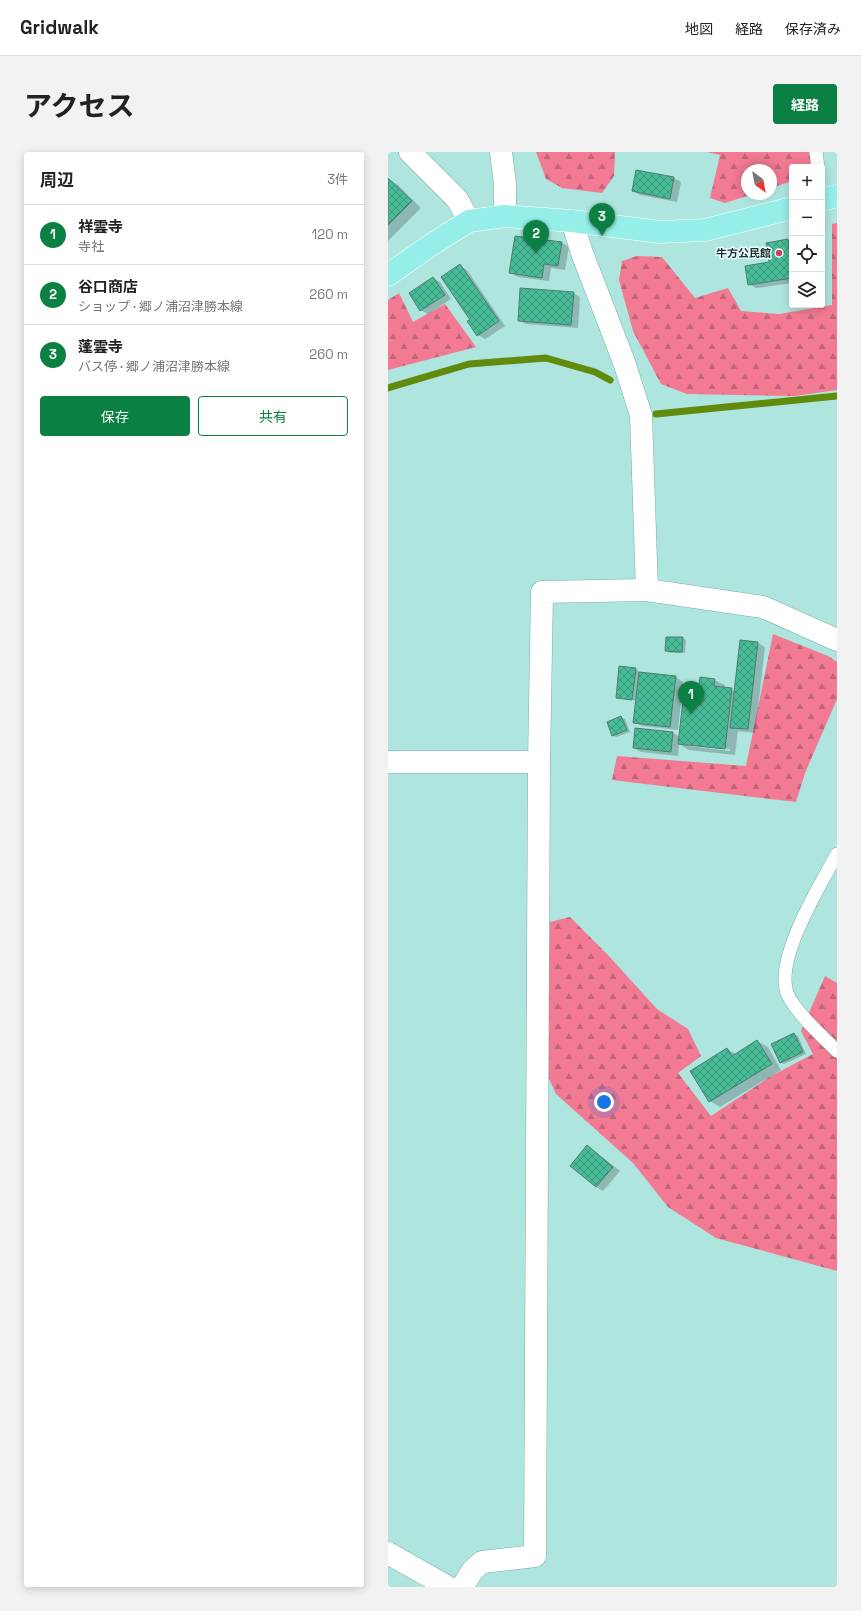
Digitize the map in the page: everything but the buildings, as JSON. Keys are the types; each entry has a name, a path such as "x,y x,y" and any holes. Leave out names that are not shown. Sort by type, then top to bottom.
{"main road":[{"path":"388,275 469,221 505,216 572,221 660,232 705,230 789,209"}],"street":[{"path":"410,152 457,199 469,221"},
{"path":"501,152 505,184 505,216"},
{"path":"572,221 582,253 624,362 641,415 647,590"},
{"path":"462,1587 473,1570 482,1562 535,1556 539,762 542,592 647,590 763,607 837,640"},
{"path":"388,762 539,762"},
{"path":"388,1553 448,1587"}],"lane":[{"path":"816,152 818,164"},
{"path":"837,854 813,898 789,953 784,981 788,995 803,1015 837,1051"}],"green space":[{"path":"536,152 615,152 614,176 602,193 562,188 546,179"},
{"path":"707,152 811,152 810,164 789,164 789,182 777,186 777,164 741,164 741,198 725,203 710,198 720,155"},
{"path":"837,223 837,390 794,396 687,394 661,384 633,331 619,280 622,261 637,256 662,257 695,298 728,288 741,311 779,314 814,308 825,308 825,306 832,305 832,224"},
{"path":"399,293 413,322 445,304 476,347 388,370 388,300"},
{"path":"773,634 828,656 837,662 837,699 805,773 796,802 612,780 617,756 746,766"},
{"path":"570,917 607,954 657,1009 688,1029 701,1056 678,1073 711,1116 771,1076 813,1054 801,1031 825,976 837,983 837,1271 716,1238 668,1207 633,1163 556,1094 546,1072 550,922"}],"waterway":[{"path":"388,388 469,364 546,358 595,372 610,380"},
{"path":"656,414 837,396"}],"place":[{"name":"蓬雲寺","path":"602,236"},
{"name":"谷口商店","path":"536,253"},
{"name":"牛方公民館","path":"779,253"},
{"name":"祥雲寺","path":"691,714"}]}
